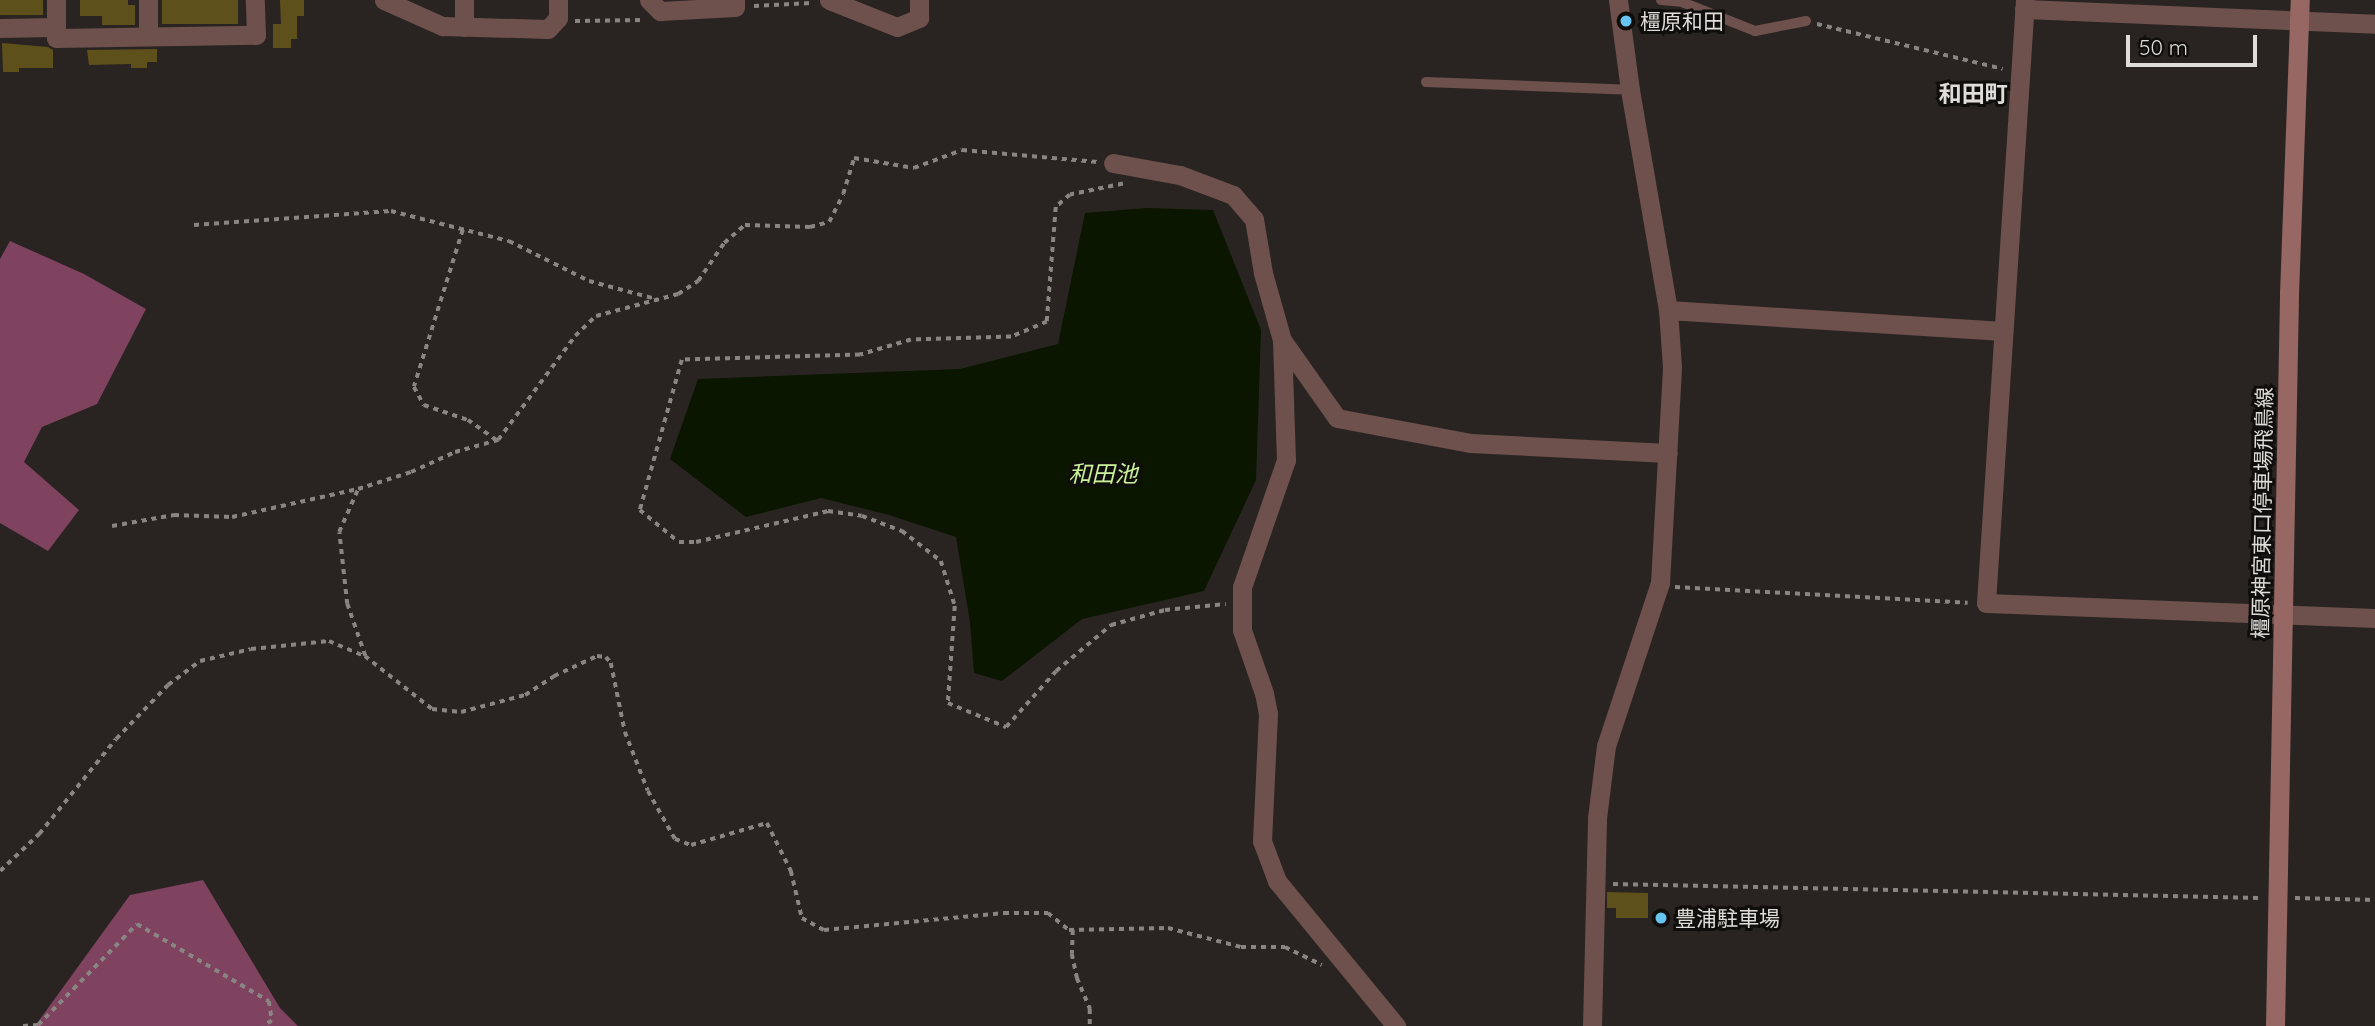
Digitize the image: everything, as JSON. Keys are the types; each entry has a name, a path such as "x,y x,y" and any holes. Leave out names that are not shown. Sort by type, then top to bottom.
{"main road":[{"name":"橿原神宮東口停車場飛鳥線","path":"2275,1026 2289,294 2300,0"}],"street":[{"path":"56,0 56,38 256,35 255,0"},
{"path":"148,0 148,36"},
{"path":"384,0 442,26 548,29 558,9"},
{"path":"464,0 464,27"},
{"path":"828,1 897,27 919,18 919,0"},
{"path":"1592,1026 1593,888 1597,818 1606,746 1660,583 1672,367 1668,310 1630,90 1618,0"},
{"path":"654,5 735,4"},
{"path":"2375,24 2024,4 2022,74 1986,604 2375,618"},
{"path":"0,28 56,27"},
{"path":"1113,163 1180,175 1233,195 1254,219 1263,273 1282,340 1286,460 1242,587 1242,630 1264,693 1268,714 1262,841 1277,881 1396,1026"},
{"path":"1668,310 2003,331"},
{"path":"1282,340 1337,418 1470,443 1668,453"}],"lane":[{"path":"1661,0 1682,2 1755,31 1806,21"},
{"path":"1426,82 1630,90"}],"path":[{"path":"735,4 828,1"},
{"path":"558,9 573,22 651,20 654,5"},
{"path":"1806,21 2022,74"},
{"path":"113,526 174,515 232,517 358,489 411,472 455,452 498,440 575,336 596,316 678,294 698,281 724,243 745,225 810,227 829,222 843,194 854,158 914,167 962,150 1113,163"},
{"path":"1135,182 1070,195 1056,207 1047,322 1011,337 911,340 860,355 682,360 640,510 679,542 696,542 828,511 862,516 902,531 941,561 955,606 948,703 1006,727 1056,671 1111,625 1165,610 1242,603"},
{"path":"194,225 391,211 509,241 589,281 658,299"},
{"path":"463,230 414,387 424,405 468,421 498,440"},
{"path":"358,489 340,531 347,604 365,656"},
{"path":"1660,583 1685,588 1986,604"},
{"path":"0,871 39,834 116,739 168,685 200,662 251,649 329,641 365,656 432,709 461,712 525,695 554,676 597,656 606,657 616,677 625,732 649,790 675,839 691,845 767,823 791,871 802,918 824,930 1004,913 1048,913 1073,930 1168,928 1241,947 1285,947 1330,969"},
{"path":"1593,888 1619,883 2375,900"},
{"path":"23,1026 38,1025 137,924 268,1001 272,1021 263,1026"},
{"path":"1073,930 1072,954 1077,978 1090,1009 1090,1026"}],"shaded area":[{"path":"10,241 84,274 146,309 97,404 42,427 24,462 79,510 48,551 0,523 0,259"},
{"path":"203,880 280,1008 298,1026 35,1026 130,895"}],"water":[{"name":"和田池","path":"1147,208 1213,210 1261,330 1256,480 1204,591 1082,619 1002,681 974,673 970,622 956,537 889,515 821,498 746,517 670,459 698,379 960,369 1058,344 1085,213"}],"building":[{"path":"0,0 43,0 43,15 0,15"},
{"path":"80,0 128,0 128,5 135,5 135,25 102,25 102,16 80,16"},
{"path":"162,0 238,0 238,24 162,24"},
{"path":"280,0 304,0 304,16 297,16 297,39 291,39 291,48 273,48 273,24 281,24"},
{"path":"2,43 48,47 53,50 53,68 19,68 19,72 3,72"},
{"path":"157,49 157,62 147,62 147,68 131,68 131,64 89,65 87,50"},
{"path":"1607,892 1648,893 1648,918 1616,918 1616,908 1607,908"}],"place":[{"name":"橿原和田","path":"1626,21"},
{"name":"豊浦駐車場","path":"1661,918"}],"district":[{"name":"和田町","path":"1973,94"}]}
